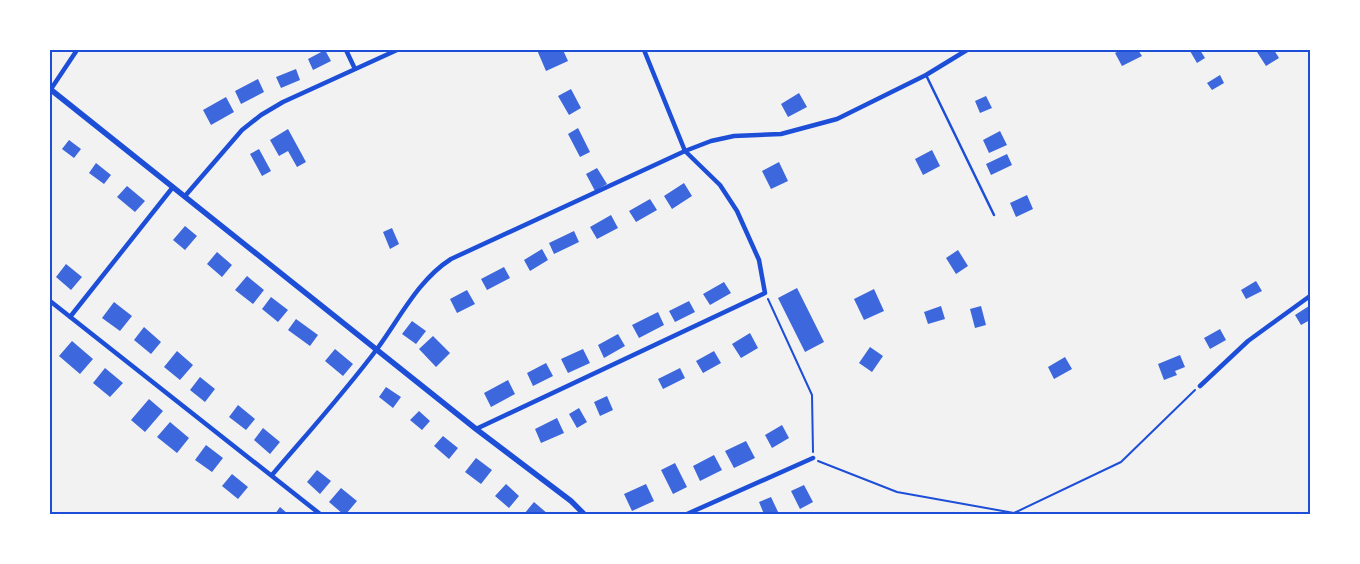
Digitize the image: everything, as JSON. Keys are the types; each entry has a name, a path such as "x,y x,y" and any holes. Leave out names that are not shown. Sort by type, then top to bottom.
{"street":[{"path":"77,50 50,89 376,350 571,501 584,514"},
{"path":"346,50 355,69"},
{"path":"185,196 242,130 261,115 283,102 397,50"},
{"path":"476,429 765,293 759,260 737,211 720,185 685,151 644,50"},
{"path":"272,476 376,350 427,278 444,263 685,151 711,141 734,136 781,134 837,119 926,75 967,50"},
{"path":"70,317 173,187"},
{"path":"1200,386 1248,341 1310,296"},
{"path":"50,301 320,514"},
{"path":"686,514 813,458"}],"lane":[{"path":"926,75 994,215"}],"path":[{"path":"765,293 812,395 813,458 897,492 1014,513 1121,462 1200,386"}],"building":[{"path":"325,50 331,61 313,70 308,59"},
{"path":"537,50 563,50 568,61 546,71"},
{"path":"1121,50 1138,50 1142,56 1122,66 1115,53"},
{"path":"1200,50 1205,58 1197,63 1190,51"},
{"path":"1260,50 1274,50 1279,58 1266,66 1257,52"},
{"path":"296,69 300,80 281,88 276,77"},
{"path":"1220,75 1224,83 1212,90 1207,83"},
{"path":"258,79 264,92 241,104 235,91"},
{"path":"571,89 581,108 569,115 558,96"},
{"path":"799,93 807,107 788,117 781,104"},
{"path":"986,96 992,108 980,113 975,101"},
{"path":"226,97 234,112 211,125 203,110"},
{"path":"578,128 590,152 580,157 568,134"},
{"path":"288,129 306,162 297,167 288,151 279,156 270,140"},
{"path":"1000,131 1007,145 989,153 983,140"},
{"path":"69,140 81,149 74,158 62,149"},
{"path":"259,149 271,171 262,176 250,154"},
{"path":"932,150 940,166 923,175 915,159"},
{"path":"1007,154 1012,165 991,175 986,164"},
{"path":"779,162 788,181 771,189 762,171"},
{"path":"96,163 111,175 104,184 89,173"},
{"path":"597,168 607,184 595,191 586,174"},
{"path":"684,183 692,196 672,209 664,196"},
{"path":"127,186 145,201 135,212 117,197"},
{"path":"1027,195 1033,209 1016,217 1010,203"},
{"path":"650,199 657,210 636,222 629,211"},
{"path":"611,215 618,228 597,239 590,227"},
{"path":"185,226 197,236 185,250 173,240"},
{"path":"392,228 399,244 390,249 383,232"},
{"path":"574,231 579,242 554,254 549,243"},
{"path":"542,249 548,260 530,271 524,260"},
{"path":"958,250 968,266 956,274 946,258"},
{"path":"217,252 232,265 222,277 207,264"},
{"path":"66,264 82,277 71,290 56,277"},
{"path":"504,267 510,278 487,290 481,279"},
{"path":"247,276 264,290 253,304 235,290"},
{"path":"1256,281 1262,291 1246,299 1241,290"},
{"path":"724,282 731,293 710,305 703,294"},
{"path":"797,288 824,342 805,352 778,298"},
{"path":"874,289 884,311 864,320 854,299"},
{"path":"467,290 475,304 457,313 450,299"},
{"path":"271,297 288,310 278,322 262,309"},
{"path":"689,301 695,312 675,322 669,311"},
{"path":"114,302 132,316 120,331 102,318"},
{"path":"941,306 945,319 928,324 924,312"},
{"path":"981,306 986,325 975,328 970,309"},
{"path":"1309,306 1310,320 1301,325 1295,315"},
{"path":"658,312 664,325 639,338 632,325"},
{"path":"296,319 318,335 310,346 288,330"},
{"path":"412,321 426,331 416,344 402,334"},
{"path":"144,327 161,342 151,354 134,340"},
{"path":"1220,329 1226,340 1210,349 1204,338"},
{"path":"750,333 758,348 741,358 732,344"},
{"path":"618,334 625,346 604,358 598,345"},
{"path":"433,336 450,353 436,367 419,349"},
{"path":"72,341 93,359 80,374 59,356"},
{"path":"870,347 883,356 872,372 859,363"},
{"path":"335,349 353,364 343,376 325,361"},
{"path":"583,349 590,363 568,373 561,359"},
{"path":"177,351 193,365 180,380 164,367"},
{"path":"714,351 721,363 703,373 696,361"},
{"path":"1180,355 1185,367 1175,371 1177,375 1164,380 1158,364"},
{"path":"1065,357 1072,369 1054,379 1048,367"},
{"path":"546,363 553,376 533,386 527,373"},
{"path":"105,368 123,383 110,397 93,383"},
{"path":"680,368 685,378 663,389 658,379"},
{"path":"200,377 215,389 205,402 190,390"},
{"path":"508,380 515,394 491,407 484,393"},
{"path":"386,387 401,397 393,408 379,397"},
{"path":"607,396 613,410 600,416 594,402"},
{"path":"149,399 163,411 145,432 131,420"},
{"path":"238,405 255,419 246,430 229,417"},
{"path":"579,408 587,422 577,428 569,414"},
{"path":"419,411 430,421 422,430 410,420"},
{"path":"557,418 564,433 541,443 535,429"},
{"path":"170,422 189,438 177,453 157,437"},
{"path":"782,425 789,438 772,448 765,435"},
{"path":"263,428 280,442 270,454 254,440"},
{"path":"443,436 458,448 449,459 434,446"},
{"path":"746,441 755,458 734,468 725,451"},
{"path":"206,445 223,458 212,472 195,460"},
{"path":"714,455 722,470 700,481 693,466"},
{"path":"476,458 492,470 481,484 465,472"},
{"path":"675,463 687,487 673,494 661,470"},
{"path":"317,470 331,481 320,494 307,482"},
{"path":"232,474 248,487 238,499 222,486"},
{"path":"506,484 519,496 509,508 495,496"},
{"path":"646,484 654,501 632,511 624,494"},
{"path":"804,485 813,502 800,509 791,491"},
{"path":"341,488 357,501 346,514 343,514 329,502"},
{"path":"771,497 779,514 764,514 759,502"},
{"path":"534,502 548,514 524,514"},
{"path":"280,507 288,514 275,514"}]}
